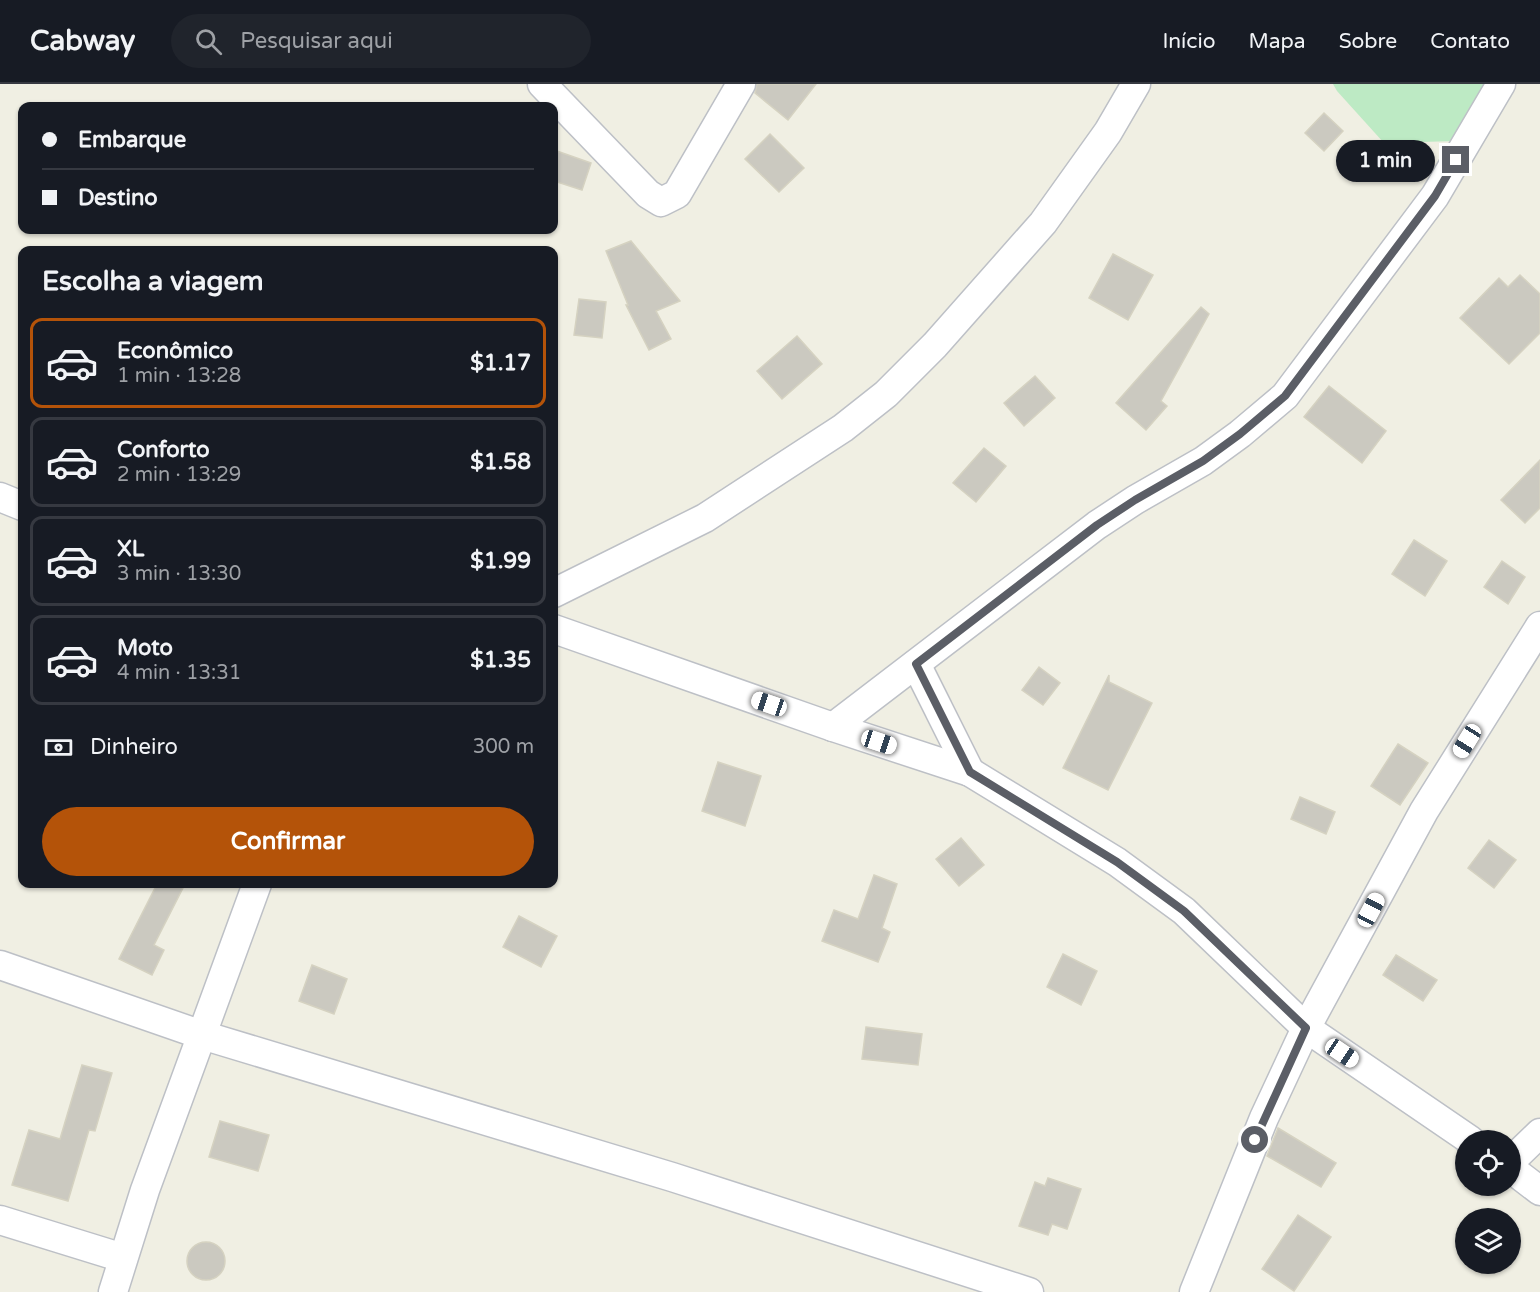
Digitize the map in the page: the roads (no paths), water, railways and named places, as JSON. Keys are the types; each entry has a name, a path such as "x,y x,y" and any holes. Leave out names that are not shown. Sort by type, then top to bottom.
{"street":[{"path":"542,84 648,194 661,202 677,194 741,84"},
{"path":"558,591 705,518 843,428 886,394 935,345 1043,223 1108,132 1136,84"},
{"path":"833,727 1097,525 1203,461 1240,434 1285,396 1435,196 1501,84"},
{"path":"0,497 18,504"},
{"path":"1194,1292 1264,1118 1306,1028 1424,811 1540,626"},
{"path":"558,630 833,727 970,772 1117,862 1184,911 1306,1028 1455,1130"},
{"path":"916,664 970,772"},
{"path":"113,1292 145,1191 256,888"},
{"path":"0,964 202,1035 672,1177 1029,1292"},
{"path":"1521,1151 1540,1132"},
{"path":"1521,1176 1540,1191"},
{"path":"0,1220 123,1258"}]}
